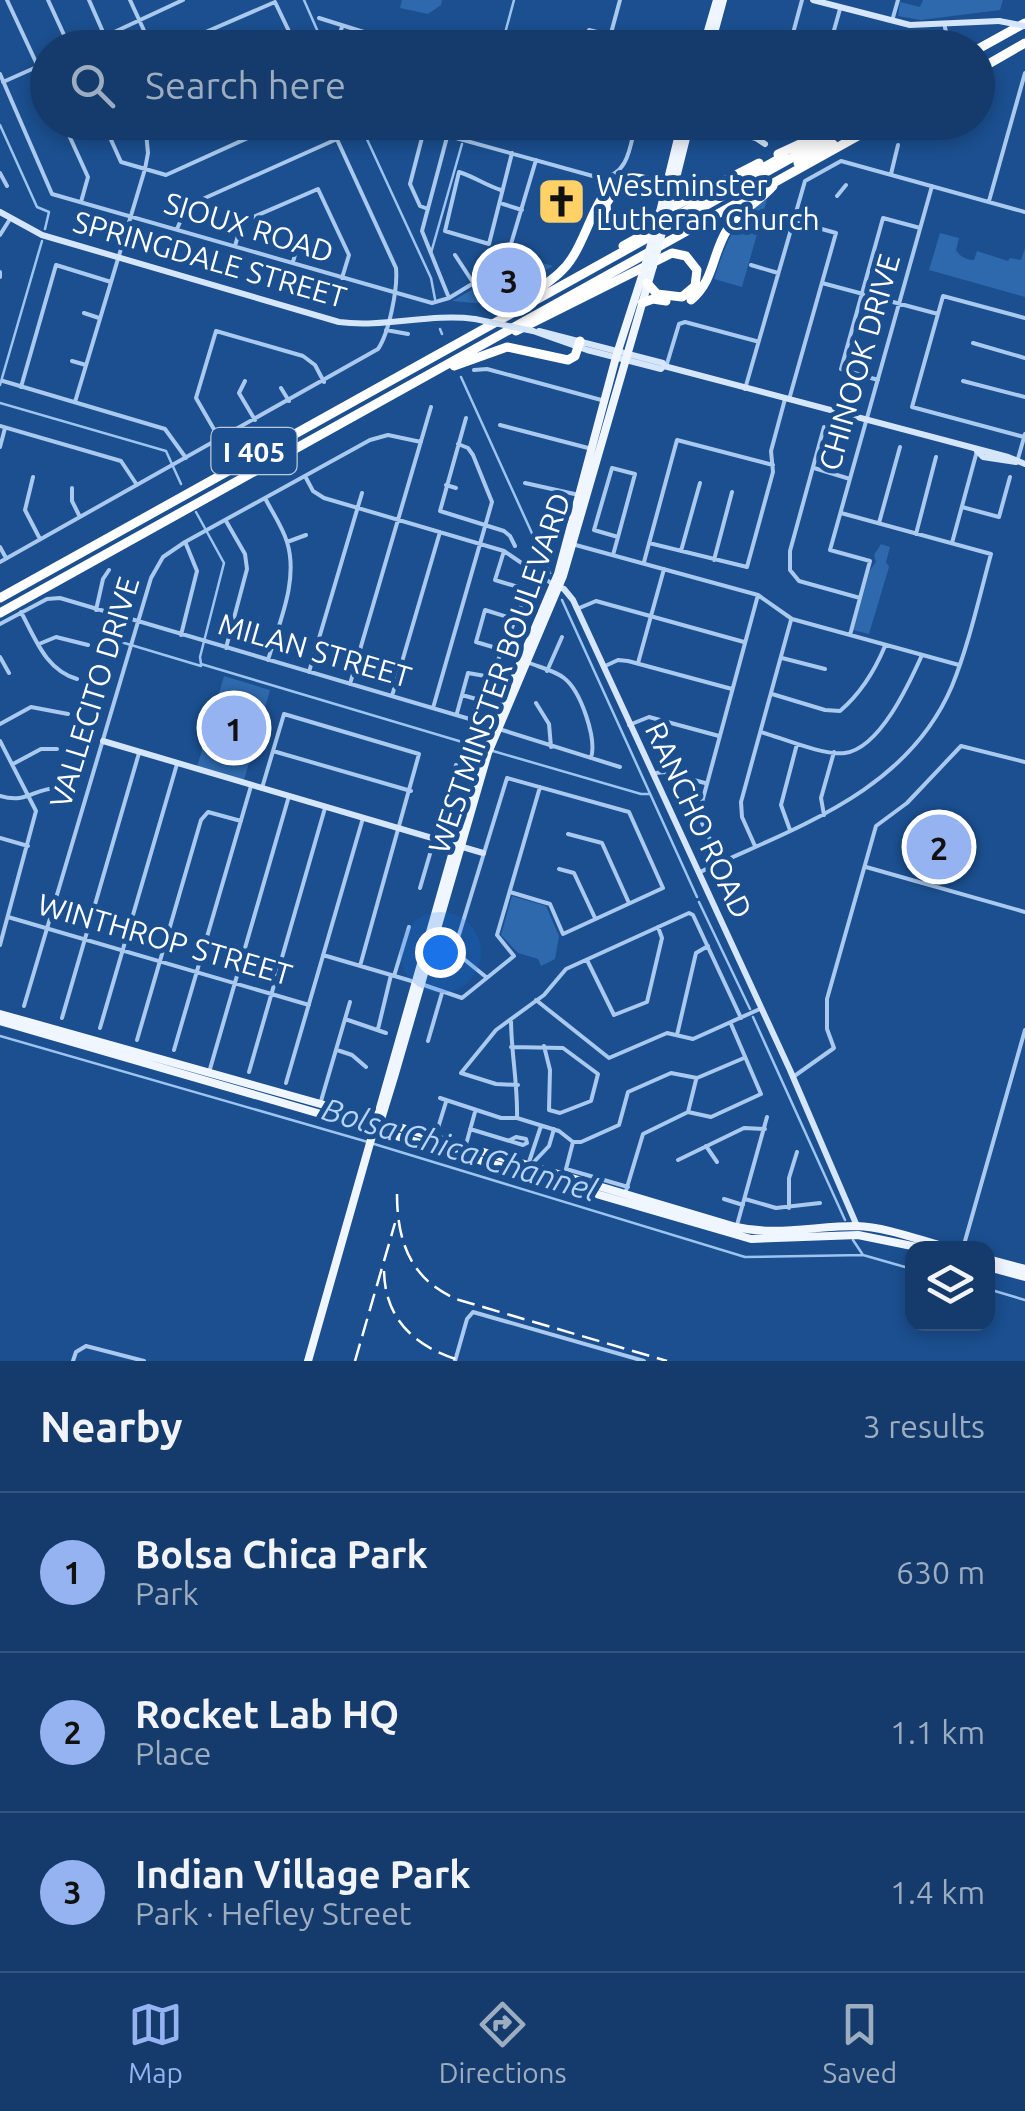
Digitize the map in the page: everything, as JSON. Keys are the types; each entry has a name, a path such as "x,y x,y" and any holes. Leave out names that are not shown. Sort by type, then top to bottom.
{"highway":[{"path":"995,43 1025,26"},
{"path":"995,57 1025,40"},
{"path":"669,189 634,185 619,190 606,204 608,220 617,229 632,228 810,140"},
{"name":"I 405","path":"0,595 812,140"},
{"path":"0,595 823,140"},
{"path":"0,609 840,140"},
{"name":"I 405","path":"0,609 850,140"},
{"path":"520,305 574,257 597,202 608,188 630,179 669,189"},
{"path":"642,302 652,299 678,303 698,294 708,280 727,229 737,216 766,196 778,180"},
{"path":"389,394 401,393 665,255 684,255 697,270 694,289 682,297 657,294 647,283"},
{"path":"454,366 507,347 568,360 575,356 579,344"}],"main road":[{"path":"712,30 720,0"},
{"name":"WESTMINSTER BOULEVARD","path":"621,355 642,302 660,212 681,140"},
{"name":"WESTMINSTER BOULEVARD","path":"495,727 527,662 570,543 621,355 669,206 669,189"},
{"name":"WESTMINSTER BOULEVARD","path":"308,1361 375,1128 382,1116 457,845 495,727 556,585"},
{"path":"0,1017 320,1106 375,1128"},
{"path":"0,1017 234,1089 735,1231"},
{"path":"175,1071 208,1074"},
{"path":"208,1074 234,1089"},
{"path":"526,1170 626,1191 751,1238 886,1230 924,1241"},
{"path":"616,1200 626,1191"},
{"path":"626,1191 626,1200 637,1206"},
{"path":"858,1230 905,1243"},
{"path":"995,1262 1025,1273"},
{"path":"995,1268 1025,1273"}],"street":[{"path":"8,0 30,48"},
{"path":"48,0 62,30"},
{"path":"89,0 103,30"},
{"path":"130,0 144,30"},
{"path":"116,30 183,0"},
{"path":"611,30 620,0"},
{"path":"794,30 802,0"},
{"path":"813,0 915,26 999,21 1025,26"},
{"path":"892,21 898,0"},
{"path":"210,30 275,1 289,30"},
{"path":"835,30 844,5"},
{"path":"318,18 352,30"},
{"path":"944,23 945,30"},
{"path":"0,74 4,82 30,70"},
{"path":"989,202 1025,72"},
{"name":"SIOUX ROAD","path":"4,82 52,194 432,303 449,298"},
{"path":"71,140 88,178 81,202"},
{"path":"112,140 121,162 166,176 244,140"},
{"path":"76,402 144,169 148,140"},
{"path":"177,229 187,206 335,140"},
{"path":"0,562 369,357 384,341 395,293 396,268 337,140"},
{"path":"421,140 410,184 420,206 428,208"},
{"path":"446,140 422,238 449,298 505,264 536,160"},
{"path":"462,140 608,178 624,164 631,140"},
{"path":"759,140 765,144"},
{"path":"891,174 898,145"},
{"path":"502,190 478,183 474,177 460,172 445,230 489,244 512,153"},
{"path":"745,389 804,182 841,161 1025,212"},
{"path":"0,172 7,186"},
{"path":"837,196 846,184"},
{"name":"CHINOOK DRIVE","path":"860,598 870,561 830,550 932,186"},
{"path":"234,246 242,222 318,188 350,255 342,278"},
{"path":"501,204 522,210"},
{"name":"SPRINGDALE STREET","path":"0,212 42,235 340,322 387,326 431,317 475,319 1021,463"},
{"path":"0,235 10,218"},
{"path":"878,380 841,369 883,218 920,228"},
{"path":"649,543 746,568 773,466 771,451 836,233 792,221"},
{"path":"293,262 300,237"},
{"path":"456,256 474,284"},
{"path":"21,387 56,265 111,282"},
{"path":"750,265 778,272"},
{"path":"822,282 938,314"},
{"path":"1021,463 1025,436 912,407 943,296 1025,318"},
{"path":"84,314 100,318"},
{"path":"665,367 679,324 684,322 758,342"},
{"path":"387,326 408,334"},
{"path":"220,440 196,398 216,332 303,356 315,366 324,382"},
{"path":"973,344 1025,358"},
{"path":"72,361 86,365"},
{"path":"474,370 487,370 608,402"},
{"path":"2,381 165,430 186,458"},
{"path":"244,381 239,394 255,420"},
{"path":"963,381 1025,398"},
{"path":"282,388 289,402"},
{"path":"350,684 431,406"},
{"path":"466,418 440,511 504,531 515,546"},
{"path":"500,425 595,450"},
{"path":"0,448 3,427 121,461 137,485"},
{"path":"824,428 790,552 790,570 798,581 860,598 850,635"},
{"name":"VALLECITO DRIVE","path":"24,1006 154,569 163,557 185,542 379,437 388,435 421,442"},
{"path":"643,563 677,440 773,466"},
{"path":"433,708 486,526 491,494 468,448 458,444"},
{"path":"879,524 900,447"},
{"path":"952,543 978,451"},
{"path":"916,534 936,458"},
{"path":"612,555 618,537 635,474 612,468 594,530 618,537"},
{"path":"814,468 850,479"},
{"path":"305,476 320,496 504,551 518,558 534,575 556,585"},
{"path":"33,477 24,510 40,539"},
{"path":"962,506 999,517 1010,478"},
{"path":"525,483 582,496"},
{"path":"681,551 700,483"},
{"path":"446,485 456,488"},
{"path":"72,488 72,501 80,517"},
{"path":"309,672 362,492"},
{"path":"714,560 732,492"},
{"path":"265,498 287,542 290,579 268,660"},
{"path":"699,872 824,815 870,789 919,740 943,704 959,665 991,554 840,513"},
{"path":"226,520 245,554 248,569 226,648"},
{"path":"392,696 440,532"},
{"path":"287,542 306,536"},
{"path":"181,634 197,571 185,542"},
{"path":"570,543 758,595 792,620 959,665"},
{"path":"0,547 6,558"},
{"path":"456,714 468,673 489,678 528,590 495,580 504,551"},
{"path":"638,663 664,569"},
{"path":"96,610 102,579 109,570"},
{"name":"RANCHO ROAD","path":"556,585 571,596 794,1077 858,1230"},
{"path":"721,862 701,817 706,784 758,595"},
{"name":"MILAN STREET","path":"0,624 47,599 60,598 620,766"},
{"path":"576,609 596,601 744,642"},
{"path":"502,650 476,642 485,610 516,619"},
{"path":"22,612 52,668 77,679"},
{"path":"756,846 741,807 792,620"},
{"path":"39,644 56,637 88,645"},
{"path":"547,671 562,637"},
{"path":"772,694 840,711 860,690 885,645"},
{"path":"761,732 848,753 861,746 884,722 908,688 922,656"},
{"path":"0,657 9,673"},
{"path":"782,658 825,669"},
{"path":"603,667 622,660 732,689"},
{"path":"527,662 562,676 570,685 593,734 591,758"},
{"path":"462,696 494,704"},
{"path":"536,703 549,724 551,747"},
{"path":"0,724 32,707 68,714"},
{"path":"262,788 284,714 420,754 360,966"},
{"path":"629,725 648,717 719,736"},
{"path":"0,741 30,796 36,818 0,946"},
{"path":"104,741 483,853"},
{"path":"790,830 780,805 797,743"},
{"path":"794,1077 834,1048 827,1029 826,999 876,826 912,798 955,750 966,746 1025,762"},
{"path":"13,764 41,748 57,749"},
{"path":"273,751 411,791"},
{"path":"62,1018 140,752"},
{"path":"824,815 821,798 834,752"},
{"path":"100,1028 177,763"},
{"path":"420,888 456,765"},
{"path":"652,775 664,772 706,784"},
{"path":"486,977 471,962 454,954 507,778 629,812 663,888 564,934 550,904 510,892"},
{"path":"174,1050 252,784"},
{"path":"324,955 462,998 514,956 497,936 540,787"},
{"path":"0,796 13,800 44,788 57,788"},
{"path":"208,1074 289,796"},
{"path":"249,1072 326,806"},
{"path":"137,1040 205,812 241,821"},
{"path":"286,1082 364,818"},
{"path":"568,834 602,843 630,904"},
{"path":"0,838 28,846"},
{"path":"864,866 1025,912"},
{"path":"560,869 574,873 596,920"},
{"path":"518,1085 496,1084 461,1074 480,1046 511,1016 544,995 566,969 692,914 741,1018"},
{"name":"WINTHROP STREET","path":"8,917 309,1004"},
{"path":"378,1028 409,927"},
{"path":"588,960 614,1015 646,1002 662,938 658,927"},
{"path":"677,1035 696,953 708,946"},
{"path":"428,1041 443,990"},
{"path":"536,1000 609,1058 668,1033 693,1040 762,1008"},
{"path":"320,1106 350,1002"},
{"path":"511,1016 517,1118"},
{"path":"345,1020 378,1028 386,1034"},
{"path":"573,1142 566,1168 626,1191 643,1134 688,1112 711,1117 761,1094 730,1022"},
{"path":"965,1241 1025,1030"},
{"path":"511,1046 544,1046 562,1048 598,1074 591,1100 560,1113 549,1110 550,1070 544,1046"},
{"path":"336,1050 352,1054 366,1067"},
{"path":"437,1131 443,1099 501,1118 517,1118 581,1142 619,1124 628,1092 671,1073 697,1078 744,1058"},
{"path":"688,1112 697,1078"},
{"path":"326,1085 336,1088"},
{"path":"467,1141 476,1110"},
{"path":"735,1231 767,1117"},
{"path":"526,1170 541,1126"},
{"path":"678,1160 744,1128 766,1129"},
{"path":"470,1129 510,1140"},
{"path":"526,1170 550,1146 554,1130"},
{"path":"706,1146 717,1162"},
{"path":"789,1208 790,1178 797,1152"},
{"path":"724,1199 776,1208 820,1203"},
{"path":"455,1361 467,1319 476,1312 644,1361"},
{"path":"73,1361 78,1350 91,1346 144,1361"}],"shaded area":[{"path":"402,0 442,0 428,14 400,8"},
{"path":"923,0 1003,0 1000,10 921,20 898,16 900,2 920,7"},
{"path":"767,199 742,287 714,279 732,233"},
{"path":"940,233 959,238 956,250 974,260 977,251 1008,261 1021,260 1025,248 1025,297 929,270"},
{"path":"513,255 553,266 486,304 452,301 504,272"},
{"path":"881,544 890,547 886,562 889,567 869,634 853,630 870,570 876,562 874,555"},
{"path":"224,676 270,690 244,780 197,767"},
{"path":"512,896 546,906 559,936 555,959 541,966 538,959 518,953 501,935"}],"waterway":[{"path":"304,0 317,30"},
{"path":"506,30 514,0"},
{"path":"0,125 37,207 49,212 45,229"},
{"path":"367,140 431,278 435,299"},
{"path":"431,253 462,144"},
{"path":"0,385 42,241"},
{"path":"440,329 442,334"},
{"path":"461,377 550,573"},
{"path":"0,403 166,451 181,484"},
{"path":"196,512 224,563 201,664 479,747"},
{"path":"562,600 697,897"},
{"path":"111,639 201,666"},
{"path":"493,751 650,794"},
{"path":"699,902 750,1009"},
{"path":"753,1017 845,1220"},
{"name":"Bolsa Chica Channel","path":"0,1036 745,1257 863,1255 905,1267"},
{"path":"853,1240 863,1255"},
{"name":"Bolsa Chica Channel","path":"995,1291 1025,1300"}],"railway":[{"path":"397,1194 400,1228 410,1258 418,1271 443,1292 667,1361"},
{"path":"355,1361 395,1223"},
{"path":"384,1271 390,1304 406,1330 431,1348 462,1361"}],"place":[{"name":"Westminster Lutheran Church","path":"561,202"},
{"name":"Indian Village Park","path":"509,280"},
{"name":"Bolsa Chica Park","path":"234,728"},
{"name":"Rocket Lab HQ","path":"939,847"}]}
